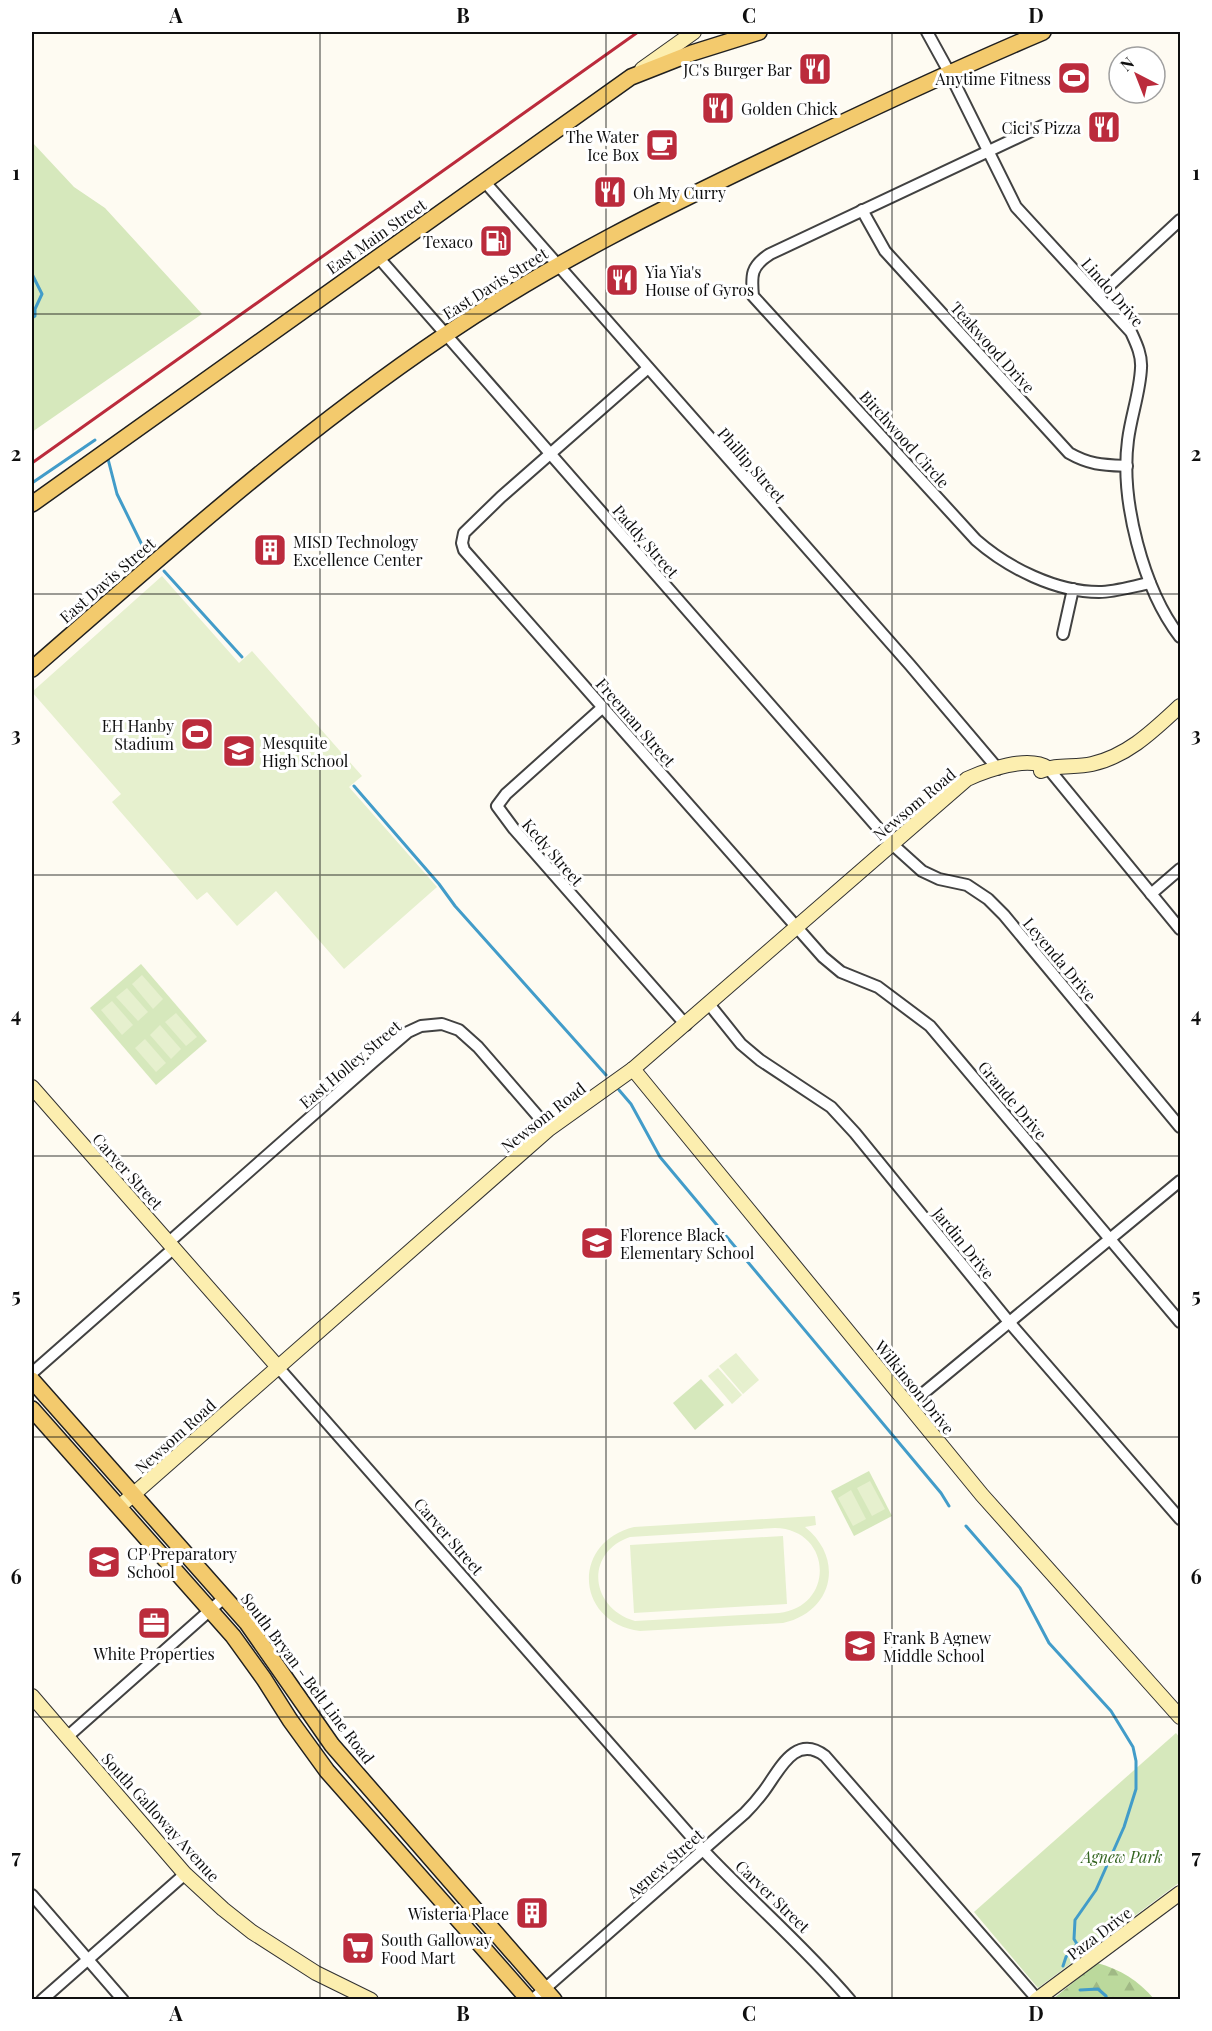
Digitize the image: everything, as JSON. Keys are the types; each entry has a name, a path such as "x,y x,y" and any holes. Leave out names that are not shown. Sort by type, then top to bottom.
{"main road":[{"name":"East Main Street","path":"32,504 630,78 692,52 759,32"},
{"name":"East Davis Street","path":"32,669 163,555 292,448 445,335 557,266 660,209 949,72 1043,32"},
{"name":"South Bryan - Belt Line Road","path":"32,1380 225,1597 265,1646 332,1745 549,1994"},
{"path":"32,1409 248,1656 327,1771 530,2000"},
{"path":"59,1441 74,1428"},
{"path":"457,1920 472,1907"}],"street":[{"path":"630,78 694,32"},
{"name":"Lindo Drive","path":"927,32 1016,207 1131,332 1138,348 1141,366 1128,441 1127,466 1131,520 1150,583 1180,637"},
{"path":"862,210 1042,126"},
{"name":"Phillip Street","path":"484,181 888,640 998,769"},
{"name":"Birchwood Circle","path":"862,210 760,260 751,276 753,296 976,540 993,555 1034,578 1072,589 1100,592 1150,583"},
{"name":"Teakwood Drive","path":"862,210 885,250 1069,453 1095,465 1127,466"},
{"path":"1098,296 1180,220"},
{"name":"Paddy Street","path":"378,256 892,844"},
{"path":"550,454 648,368"},
{"name":"Freeman Street","path":"550,454 464,533 462,543 464,550 797,927"},
{"path":"1063,634 1072,589"},
{"name":"Newsom Road","path":"118,1508 549,1129 633,1069 686,1025 967,779 981,772 1010,764 1041,763 1048,768 1104,762 1139,742 1180,706"},
{"name":"Kedy Street","path":"603,707 506,794 497,806 514,829 686,1025"},
{"path":"1048,768 1180,929"},
{"name":"Leyenda Drive","path":"892,844 921,871 939,879 967,885 988,899 1004,915 1180,1127"},
{"path":"1151,894 1180,869"},
{"name":"Grande Drive","path":"797,927 841,972 878,987 930,1026 1180,1322"},
{"name":"Jardin Drive","path":"709,1004 741,1044 760,1060 831,1107 1010,1322 1180,1519"},
{"name":"East Holley Street","path":"32,1373 408,1032 421,1026 442,1024 459,1030 478,1047 549,1129"},
{"name":"Wilkinson Drive","path":"633,1069 982,1495 1180,1718"},
{"name":"Carver Street","path":"34,1092 703,1850 745,1894 821,1966 849,2000"},
{"path":"909,1405 1180,1181"},
{"path":"67,1737 225,1597"},
{"name":"South Galloway Avenue","path":"32,1696 185,1874 223,1909 252,1932 316,1973 371,2000"},
{"name":"Agnew Street","path":"530,2000 549,1994 752,1806 788,1758 801,1750 812,1750 825,1756 1036,1999"},
{"path":"42,2000 185,1874"},
{"name":"Paza Drive","path":"1036,1999 1180,1893"},
{"path":"32,1895 123,2000"}],"green space":[{"path":"32,142 74,187 105,208 202,314 32,432"},
{"name":"EH Hanby Stadium","path":"162,576 239,663 252,651 362,776 349,787 437,887 344,969 276,891 237,926 207,892 197,900 112,802 121,794 32,692"},
{"path":"141,964 207,1041 156,1085 90,1008"},
{"path":"142,975 163,999 153,1009 132,984"},
{"path":"127,988 148,1012 138,1021 116,997"},
{"path":"112,1001 133,1025 122,1035 101,1010"},
{"path":"176,1013 197,1037 186,1046 165,1022"},
{"path":"160,1025 181,1049 171,1059 150,1035"},
{"path":"145,1039 166,1063 156,1072 135,1048"},
{"path":"736,1353 759,1380 743,1394 719,1366"},
{"path":"718,1368 742,1395 732,1404 708,1376"},
{"path":"701,1379 724,1405 695,1430 673,1403"},
{"path":"869,1471 892,1516 854,1536 831,1491"},
{"path":"870,1481 885,1509 872,1516 857,1488"},
{"path":"851,1490 866,1519 853,1526 838,1498"},
{"path":"815,1516 816,1525 805,1527 818,1540 825,1554 829,1569 828,1583 813,1608 800,1617 783,1623 640,1631 619,1625 603,1614 593,1599 589,1582 591,1565 599,1549 613,1536 634,1527","holes":["775,1528 794,1532 808,1541 816,1553 820,1568 818,1583 810,1597 798,1607 779,1613 635,1621 620,1614 609,1605 598,1580 605,1555 615,1545 630,1537"]},
{"path":"783,1536 787,1604 634,1613 630,1545"},
{"name":"Agnew Park","path":"1176,1733 1180,1738 1180,1882 1038,1988 974,1912"},
{"path":"1097,1963 1128,1976 1154,1999 1053,1999"}],"waterway":[{"path":"32,274 42,294 35,309 35,316 32,318"},
{"path":"32,483 95,440"},
{"path":"108,459 117,494 144,549"},
{"path":"164,571 242,657"},
{"path":"354,786 439,884 455,906 606,1075"},
{"path":"619,1090 631,1104 660,1157 941,1493 949,1506"},
{"path":"966,1526 1020,1588 1049,1643 1111,1711 1133,1747 1136,1761 1136,1789 1124,1827 1096,1890 1075,1920 1074,1939 1077,1944 1066,1957 1063,1966"},
{"path":"1080,1990 1098,1989 1107,2000"}],"railway":[{"path":"32,463 638,32"}],"place":[{"name":"JC's Burger Bar","path":"815,69"},
{"name":"Anytime Fitness","path":"1074,78"},
{"name":"Golden Chick","path":"718,108"},
{"name":"Cici's Pizza","path":"1104,127"},
{"name":"The Water Ice Box","path":"662,145"},
{"name":"Oh My Curry","path":"610,192"},
{"name":"Texaco","path":"496,241"},
{"name":"Yia Yia's House of Gyros","path":"622,280"},
{"name":"MISD Technology Excellence Center","path":"270,550"},
{"name":"EH Hanby Stadium","path":"197,734"},
{"name":"Mesquite High School","path":"239,751"},
{"name":"Florence Black Elementary School","path":"597,1243"},
{"name":"CP Preparatory School","path":"104,1562"},
{"name":"White Properties","path":"154,1623"},
{"name":"Frank B Agnew Middle School","path":"860,1646"},
{"name":"Wisteria Place","path":"532,1913"},
{"name":"South Galloway Food Mart","path":"358,1948"}]}
